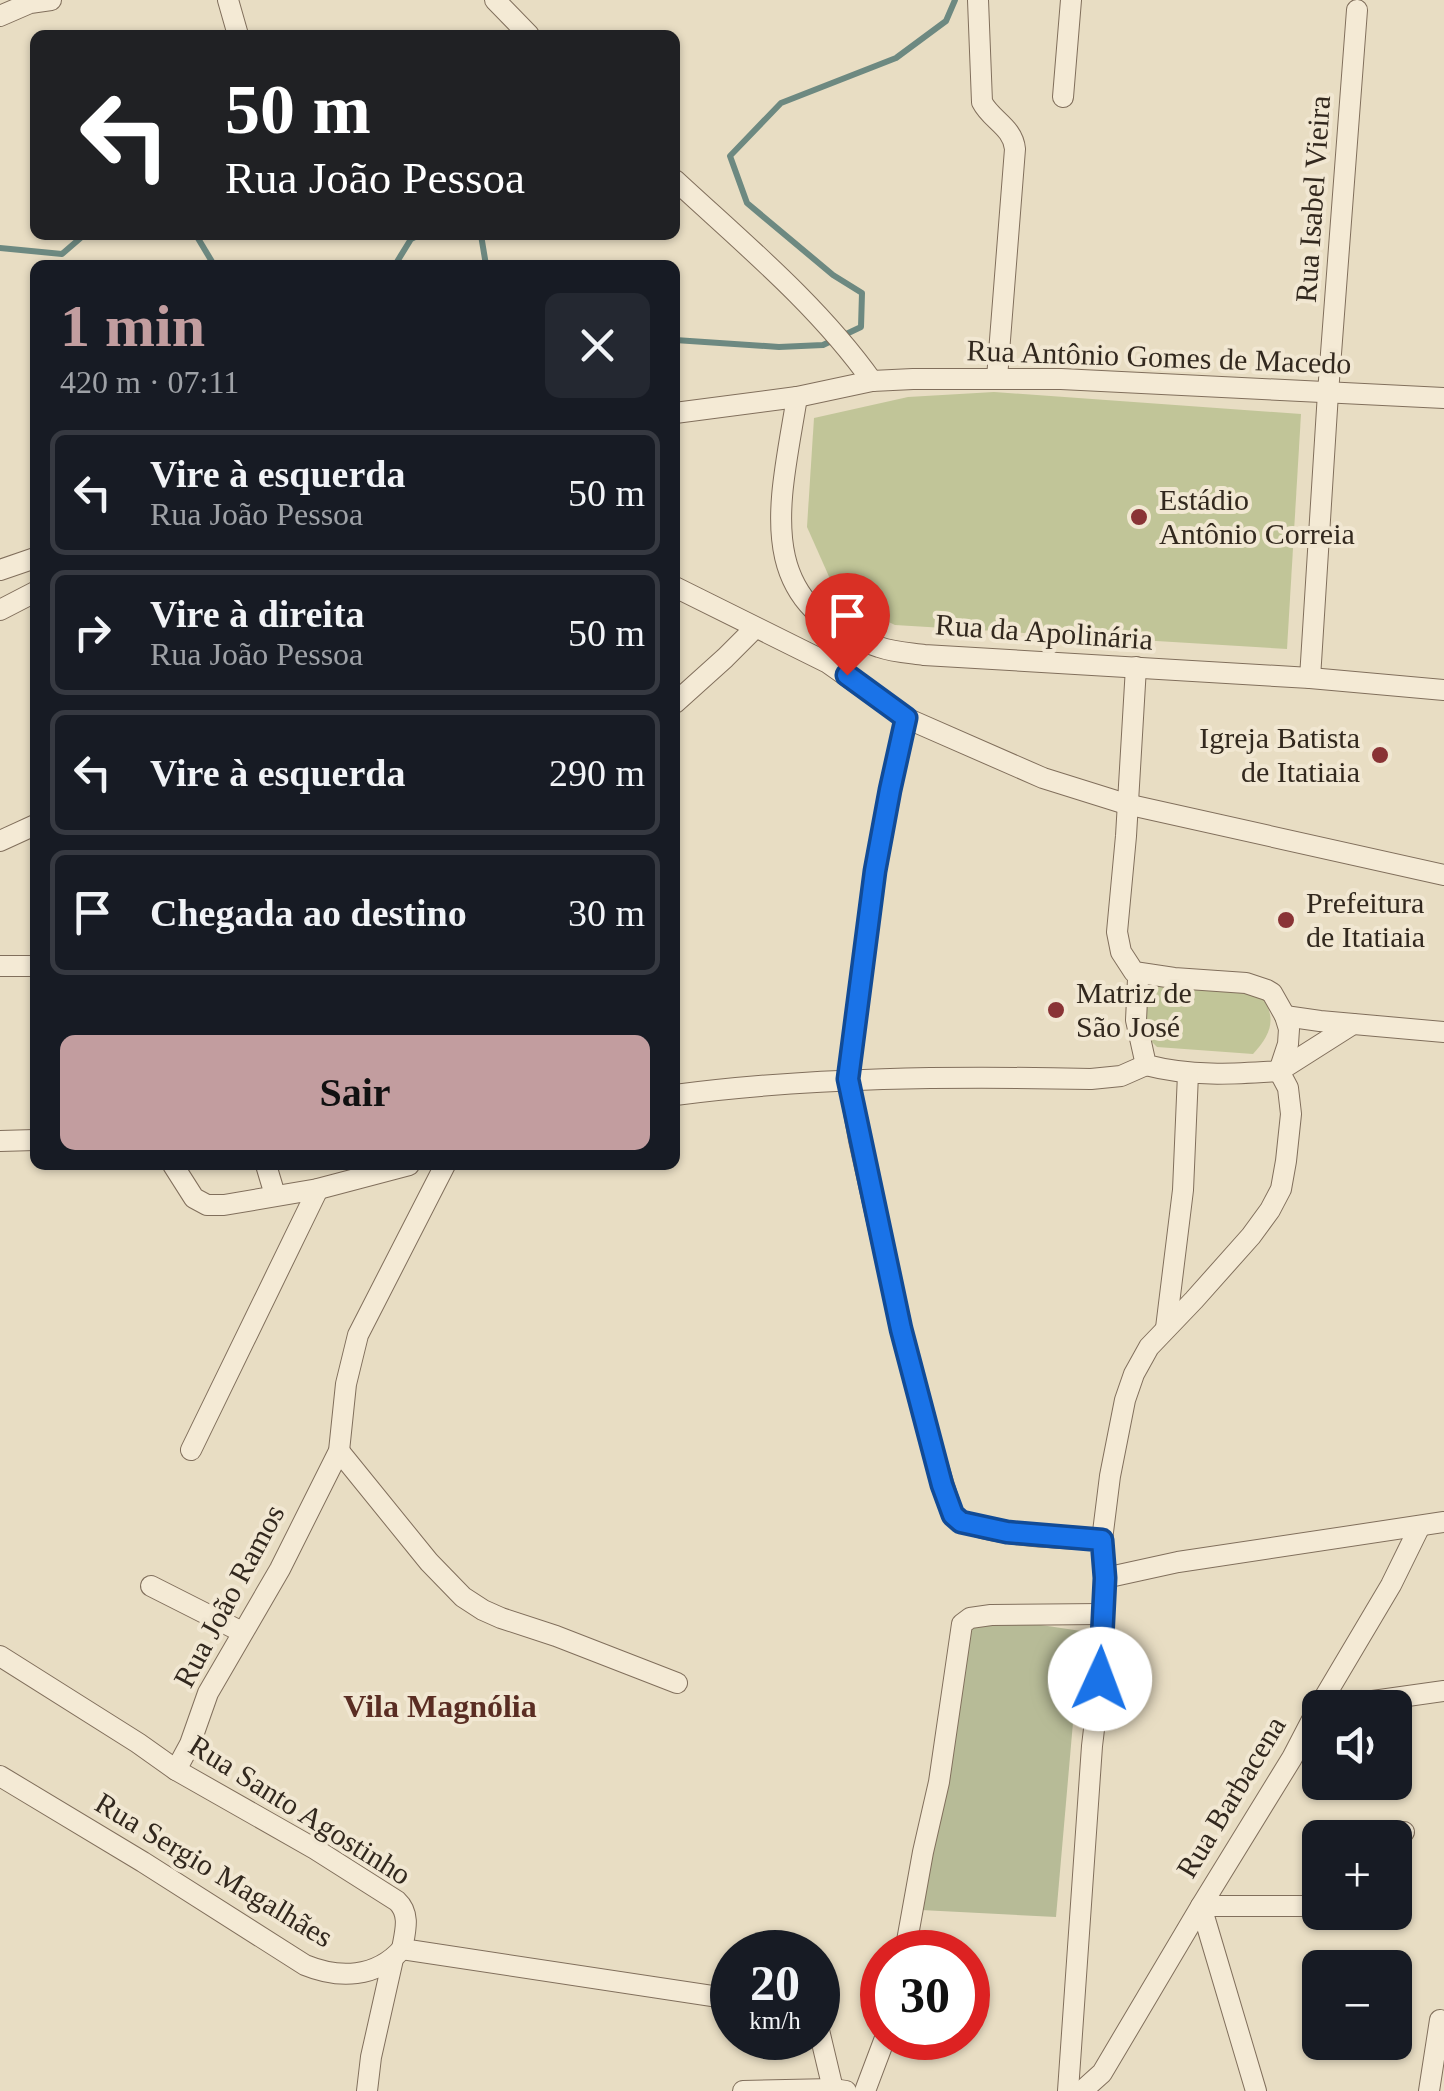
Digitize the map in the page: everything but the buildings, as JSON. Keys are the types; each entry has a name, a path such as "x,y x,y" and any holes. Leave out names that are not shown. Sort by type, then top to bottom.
{"street":[{"path":"0,16 51,0"},
{"path":"228,0 237,30"},
{"path":"495,0 524,30"},
{"path":"978,0 982,102 1014,140 1016,149 997,378"},
{"path":"1064,97 1071,0"},
{"name":"Rua Isabel Vieira","path":"1310,678 1357,10"},
{"path":"680,185 822,320 872,381"},
{"name":"Rua Antônio Gomes de Macedo","path":"680,411 797,397 872,381 997,378 1444,398"},
{"name":"Rua da Apolinária","path":"797,397 783,489 781,539 788,574 807,603 827,623 881,648 1444,690"},
{"path":"0,570 30,560"},
{"path":"680,589 828,663 906,718 1042,778 1126,804 1444,875"},
{"path":"0,610 30,595"},
{"path":"680,698 754,628"},
{"path":"1068,2091 1100,1679 1105,1578 1102,1540 1125,1400 1149,1347 1205,1289 1270,1210 1286,1161 1290,1114 1288,1088 1280,1071 1289,1029 1272,994 1258,986 1134,972 1121,952 1117,932 1136,667"},
{"path":"906,718 875,871 848,1079 901,1329 953,1515 961,1522 1007,1532 1102,1540"},
{"path":"0,840 30,826"},
{"path":"0,966 30,966"},
{"path":"1142,974 1138,979 1136,1020 1146,1065"},
{"path":"1286,1016 1444,1032"},
{"path":"680,1094 848,1079 1091,1080 1121,1076 1146,1065 1188,1074 1280,1071 1353,1024"},
{"path":"1166,1328 1183,1190 1188,1074"},
{"path":"0,1142 30,1140"},
{"path":"174,1170 194,1198 207,1205 318,1188 389,1170"},
{"path":"267,1170 274,1195"},
{"name":"Rua João Ramos","path":"176,1770 208,1693 280,1569 339,1452 346,1384 358,1335 442,1170"},
{"path":"191,1450 318,1188"},
{"path":"339,1452 463,1597 483,1610 677,1683"},
{"path":"1105,1578 1178,1562 1444,1522"},
{"name":"Rua Barbacena","path":"1330,1690 1420,1526"},
{"path":"151,1586 242,1632"},
{"path":"909,1930 939,1782 962,1624 970,1618 991,1615 1102,1614"},
{"name":"Rua Santo Agostinho","path":"0,1656 176,1770 315,1848 405,1908 367,2091"},
{"path":"1412,1695 1444,1691"},
{"name":"Rua Barbacena","path":"1082,2091 1102,2073 1302,1740"},
{"name":"Rua Sergio Magalhães","path":"0,1776 305,1965 320,1971 370,1972 397,1954"},
{"path":"1256,2091 1201,1906 1302,1906"},
{"path":"397,1954 710,1996"},
{"path":"1429,2091 1440,2020"},
{"path":"743,2091 836,2090 828,2060"},
{"path":"865,2091 877,2060"}],"green space":[{"path":"994,392 1301,414 1287,649 895,625 839,599 807,527 814,418 908,397"},
{"path":"1159,983 1257,992 1268,1008 1269,1031 1253,1054 1157,1047 1143,1033 1143,995"},
{"path":"969,1614 1081,1631 1056,1917 921,1910"}],"waterway":[{"path":"680,340 779,347 823,345 861,327 862,293 833,275 747,203 730,156 781,103 896,58 946,21 955,0"},
{"path":"0,248 62,254 78,240"},
{"path":"199,240 211,260"},
{"path":"398,260 410,240"},
{"path":"482,240 485,260"}],"place":[{"name":"Estádio Antônio Correia","path":"1139,517"},
{"name":"Igreja Batista de Itatiaia","path":"1380,755"},
{"name":"Prefeitura de Itatiaia","path":"1286,920"},
{"name":"Matriz de São José","path":"1056,1010"}],"district":[{"name":"Vila Magnólia","path":"440,1706"}],"route":[{"path":"847,675 906,718 875,871 848,1079 901,1329 953,1515 961,1522 1007,1532 1102,1540 1105,1578 1100,1679"}]}
